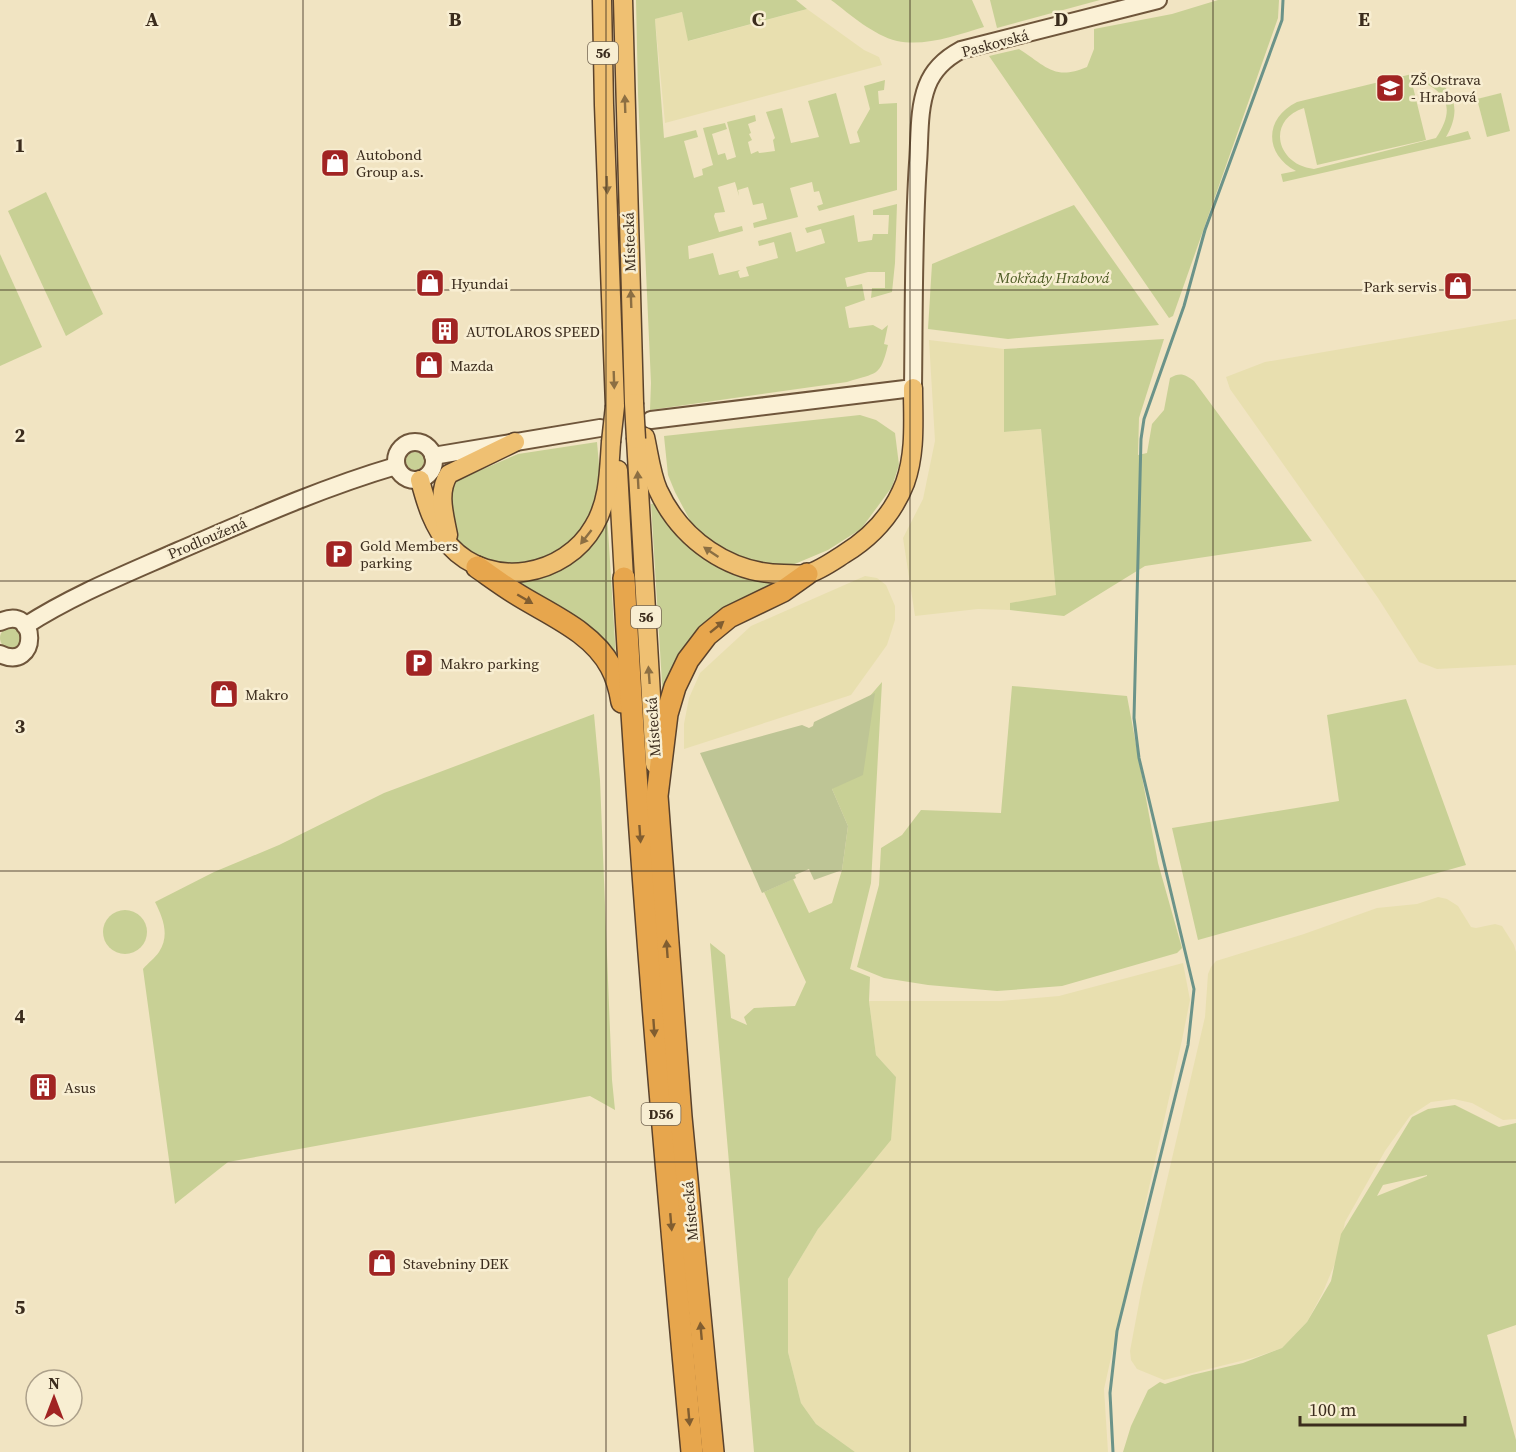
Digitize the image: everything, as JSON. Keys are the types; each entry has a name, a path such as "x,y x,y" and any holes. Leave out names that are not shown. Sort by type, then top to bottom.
{"highway":[{"name":"Místecká","path":"602,0 615,406 609,437 624,578 661,1119 692,1452"},
{"name":"Místecká","path":"623,0 633,357 637,402 644,432 657,796 681,1117 712,1452"},
{"path":"657,796 667,714 675,687 688,660 707,635 729,617 783,591 865,540 877,529 892,509 904,484 912,458 913,388"},
{"path":"644,432 658,489 672,514 693,538 716,556 745,569 776,574 807,574"},
{"path":"477,567 516,573 529,572 555,563 577,549 587,538 601,512 608,483 609,437"},
{"path":"450,545 443,503 443,483 449,474 459,468 515,442"},
{"path":"420,480 432,517 450,545 467,561 577,631 595,646 610,665 619,686 636,775"}],"main road":[{"name":"Paskovská","path":"913,388 915,214 922,107 928,85 940,66 951,56 967,48 1158,0"},
{"path":"644,432 913,388"},
{"path":"434,456 515,442 609,437"},
{"path":"417,442 425,445 434,456 431,471 420,480 405,478 396,466 398,452 410,443 417,442"},
{"name":"Prodloužená","path":"25,626 95,587 243,523 332,487 396,466"},
{"path":"0,622 12,619 19,621 25,626 30,640 23,653 13,657 0,654"}],"shaded area":[{"path":"807,9 864,50 879,57 882,65 665,123 655,19 682,12 689,41"},
{"path":"1516,319 1516,665 1437,669 1419,662 1378,598 1230,389 1226,377 1265,362"},
{"path":"929,340 1004,349 1004,432 1041,429 1056,596 1011,603 1010,610 978,609 915,616 903,538 923,499 935,441"},
{"path":"865,576 877,578 886,585 895,606 895,620 887,645 851,695 684,749 684,724 689,698 700,673 751,626"},
{"path":"1438,897 1447,899 1458,906 1471,927 1495,924 1502,926 1514,945 1516,952 1516,1119 1503,1120 1472,1103 1454,1099 1431,1102 1410,1116 1385,1151 1345,1222 1338,1256 1307,1322 1282,1348 1253,1358 1164,1380 1137,1369 1131,1360 1130,1351 1142,1287 1205,1017 1208,974 1211,967 1216,961 1304,934 1377,908 1417,904"},
{"path":"1183,963 1190,1000 1104,1389 1108,1452 855,1452 816,1424 801,1403 788,1352 788,1279 818,1229 896,1077 876,1055 869,1001 1001,1001 1059,996"}],"green space":[{"path":"636,0 796,0 807,9 688,41 682,12 655,19 664,138 696,130 698,137 684,141 694,178 703,175 702,169 713,165 703,128 725,123 727,129 712,134 718,155 725,153 727,160 736,157 727,122 755,115 756,121 748,124 752,140 748,142 751,154 758,151 759,153 775,151 773,140 775,138 766,112 782,108 791,143 819,137 808,101 836,93 850,144 860,142 857,132 870,109 864,86 885,80 884,90 878,91 879,104 897,103 897,190 819,211 817,206 823,204 819,191 814,192 812,182 790,188 798,217 754,228 753,223 767,219 763,203 753,205 748,187 738,190 739,196 735,182 718,187 725,212 715,213 714,216 719,232 742,226 743,231 688,246 689,259 713,253 719,275 740,270 738,272 740,278 749,276 746,267 778,258 774,242 759,246 758,241 791,232 796,252 825,243 821,229 807,233 805,228 854,215 858,242 872,240 873,234 888,234 889,215 873,215 873,210 897,204 892,292 871,298 872,288 885,288 885,272 868,272 845,278 847,287 862,284 865,300 845,307 849,328 873,325 882,330 888,325 884,344 888,345 882,363 876,372 847,382 650,410 651,383"},
{"path":"831,0 972,0 984,27 930,41 897,41 871,29"},
{"path":"990,0 1100,0 997,28"},
{"path":"1218,0 1279,0 1278,18 1173,316 1169,318 989,56 1019,49 1051,70 1076,71 1087,67 1094,49 1094,29 1172,14"},
{"path":"1412,74 1425,76 1436,80 1444,87 1454,103 1452,125 1446,137 1468,131 1471,139 1283,182 1281,174 1296,171 1278,155 1272,136 1278,117 1297,102","holes":["1422,82 1432,87 1444,98 1447,112 1436,138 1314,169 1301,166 1291,159 1280,142 1280,132 1284,122 1292,114 1304,108 1317,165 1426,140 1412,83"]},
{"path":"1501,93 1510,131 1487,137 1477,99"},
{"path":"46,192 103,314 66,336 8,211"},
{"name":"Mokřady Hrabová","path":"1074,205 1159,325 1008,339 928,329 932,264"},
{"path":"0,254 42,347 0,366"},
{"path":"1164,339 1139,418 1138,455 1147,453 1152,424 1164,410 1170,378 1180,374 1188,377 1194,381 1312,541 1145,566 1064,616 1010,610 1010,603 1056,595 1041,429 1004,432 1004,349"},
{"path":"860,415 876,420 895,433 899,465 892,487 861,529 828,550 790,566 763,565 724,550 694,528 668,475 664,436"},
{"path":"597,442 601,487 588,530 539,566 492,565 480,561 461,545 455,534 450,496 452,485 460,479 518,454"},
{"path":"415,452 421,455 424,461 421,467 415,470 409,467 406,461 409,455"},
{"path":"656,503 692,548 715,564 748,576 784,581 737,605 663,699 651,504"},
{"path":"607,513 616,658 515,583 559,568"},
{"path":"11,627 19,630 22,638 19,646 11,649 3,646 0,638 3,630"},
{"path":"882,682 871,883 850,969 870,977 869,1001 876,1055 896,1077 891,1140 818,1229 788,1279 788,1352 801,1403 816,1424 855,1452 754,1452 710,943 725,955 731,1018 747,1025 744,1017 754,1008 795,1006 806,982 764,892 793,879 809,913 832,903 842,870 848,826 832,789 874,694 869,697"},
{"path":"1012,686 1127,696 1158,863 1182,948 1177,953 1062,986 997,991 928,985 884,978 857,967 879,885 881,848 902,835 921,810 1001,813"},
{"path":"875,693 863,775 832,789 848,826 842,870 814,880 809,869 795,875 796,878 762,893 700,753 802,725 809,728 814,722"},
{"path":"1406,699 1466,865 1198,940 1172,828 1339,801 1327,715"},
{"path":"594,714 600,780 615,1110 590,1096 228,1162 175,1204 143,969 159,952 164,939 163,920 155,902 214,872 279,845 384,793"},
{"path":"125,910 133,911 141,916 146,924 146,940 141,948 133,953 125,954 117,953 109,948 104,940 103,932 104,924 109,916 117,911"},
{"path":"1455,1105 1499,1127 1516,1123 1516,1325 1487,1335 1516,1440 1516,1452 1123,1452 1131,1426 1148,1390 1160,1382 1165,1384 1243,1363 1282,1348 1307,1322 1331,1281 1341,1234 1412,1117 1428,1109","holes":["1427,1176 1377,1196 1383,1185"]}],"waterway":[{"path":"1113,1452 1110,1393 1117,1331 1188,1045 1194,989 1139,758 1134,718 1141,439 1144,419 1184,306 1205,230 1282,20 1283,0"}],"place":[{"name":"ZŠ Ostrava - Hrabová","path":"1390,88"},
{"name":"Autobond Group a.s.","path":"335,163"},
{"name":"Hyundai","path":"430,283"},
{"name":"Park servis","path":"1458,286"},
{"name":"AUTOLAROS SPEED","path":"445,331"},
{"name":"Mazda","path":"429,365"},
{"name":"Gold Members parking","path":"339,554"},
{"name":"Makro parking","path":"419,663"},
{"name":"Makro","path":"224,694"},
{"name":"Asus","path":"43,1087"},
{"name":"Stavebniny DEK","path":"382,1263"}]}
